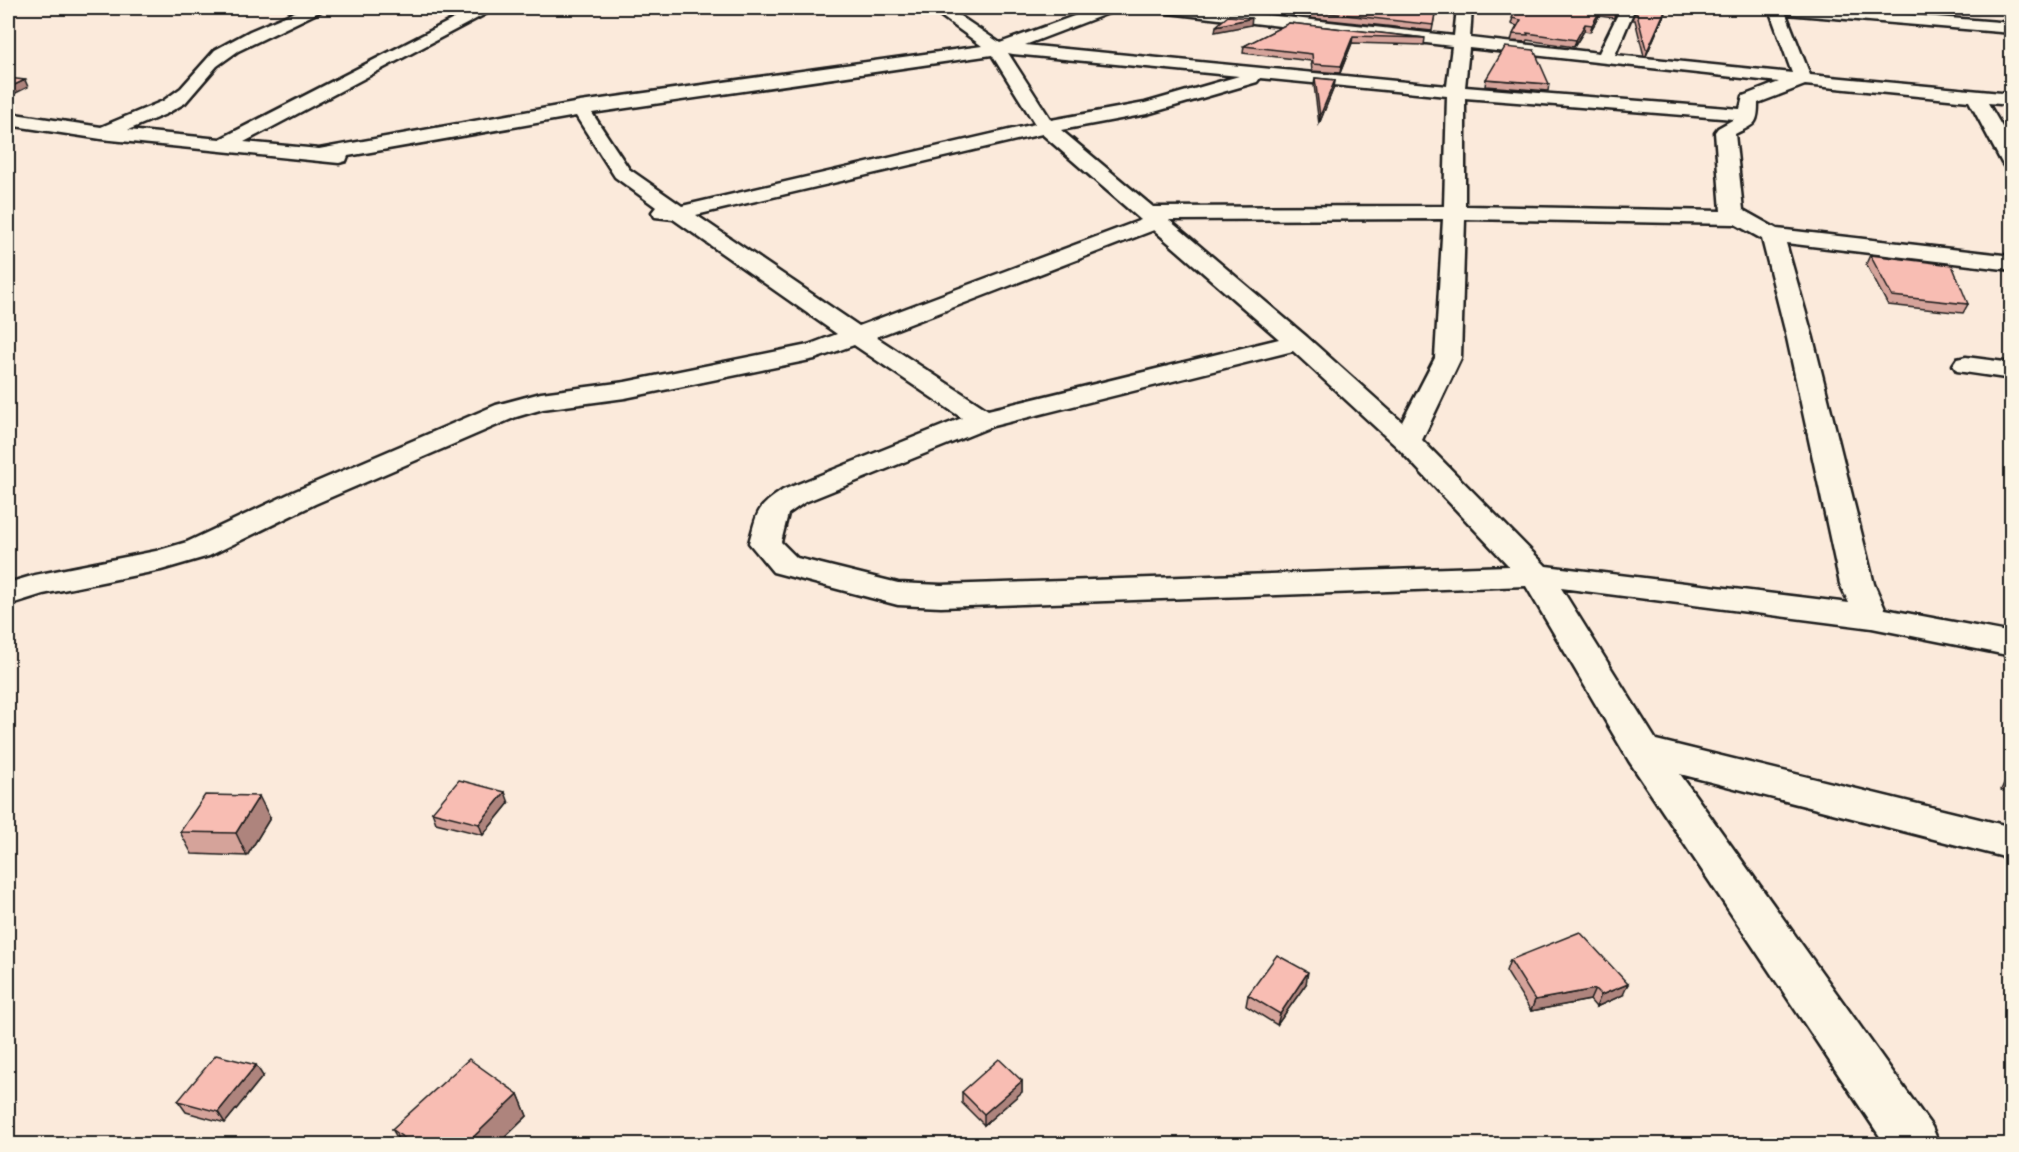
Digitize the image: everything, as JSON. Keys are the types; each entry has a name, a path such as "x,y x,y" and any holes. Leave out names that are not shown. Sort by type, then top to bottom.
{"street":[{"path":"101,133 137,120 170,104 188,90 221,54 316,8"},
{"path":"223,145 486,8"},
{"path":"939,8 1000,48 1046,127 1298,342 1407,441 1536,575 1643,751 1914,1144"},
{"path":"319,155 580,108 1000,48 1108,8"},
{"path":"1168,8 1605,59 2012,100"},
{"path":"1293,21 1323,8"},
{"path":"1407,441 1448,358 1456,92 1465,8"},
{"path":"1605,59 1628,8"},
{"path":"1803,79 1774,8 2012,28"},
{"path":"1000,48 1456,92 1749,115"},
{"path":"671,212 1046,127 1147,108 1270,73"},
{"path":"1803,79 1749,100 1749,119 1725,132 1732,213 1772,235 2012,263"},
{"path":"1975,96 2012,162"},
{"path":"580,108 622,173 671,212 859,335 983,420"},
{"path":"8,119 101,133 378,162"},
{"path":"8,595 35,585 161,560 198,549 314,493 506,411 541,401 625,390 815,351 1154,218 1454,212 1738,218"},
{"path":"1772,235 1800,338 1857,584 1872,617"},
{"path":"1298,342 983,420 794,496 774,510 765,543 785,565 898,594 941,596 1536,575 1872,617 2012,645"},
{"path":"1966,365 2012,371"},
{"path":"1643,751 2012,843"}],"building":[{"path":"1318,8 1436,8 1433,25 1311,11"},
{"path":"1517,8 1618,8 1615,11 1601,9 1592,25 1585,24 1576,40 1527,33 1528,35 1513,34 1521,20 1512,18"},
{"path":"1637,8 1666,8 1648,49 1646,49 1637,14 1634,13"},
{"path":"1228,16 1252,18 1216,26"},
{"path":"1289,23 1425,38 1353,36 1341,66 1313,64 1312,54 1244,46"},
{"path":"1505,47 1534,50 1549,84 1486,79"},
{"path":"8,78 25,80 8,88"},
{"path":"1315,78 1335,80 1320,116"},
{"path":"1870,255 1952,265 1968,304 1892,296"},
{"path":"459,780 505,792 479,824 432,812"},
{"path":"205,795 259,796 236,833 180,832"},
{"path":"1580,932 1628,984 1601,995 1595,989 1535,1000 1510,960"},
{"path":"1277,955 1308,972 1280,1014 1248,995"},
{"path":"216,1055 256,1065 218,1112 178,1101"},
{"path":"469,1059 518,1094 466,1144 412,1144 392,1129"},
{"path":"999,1059 1022,1081 984,1114 962,1092"}]}
